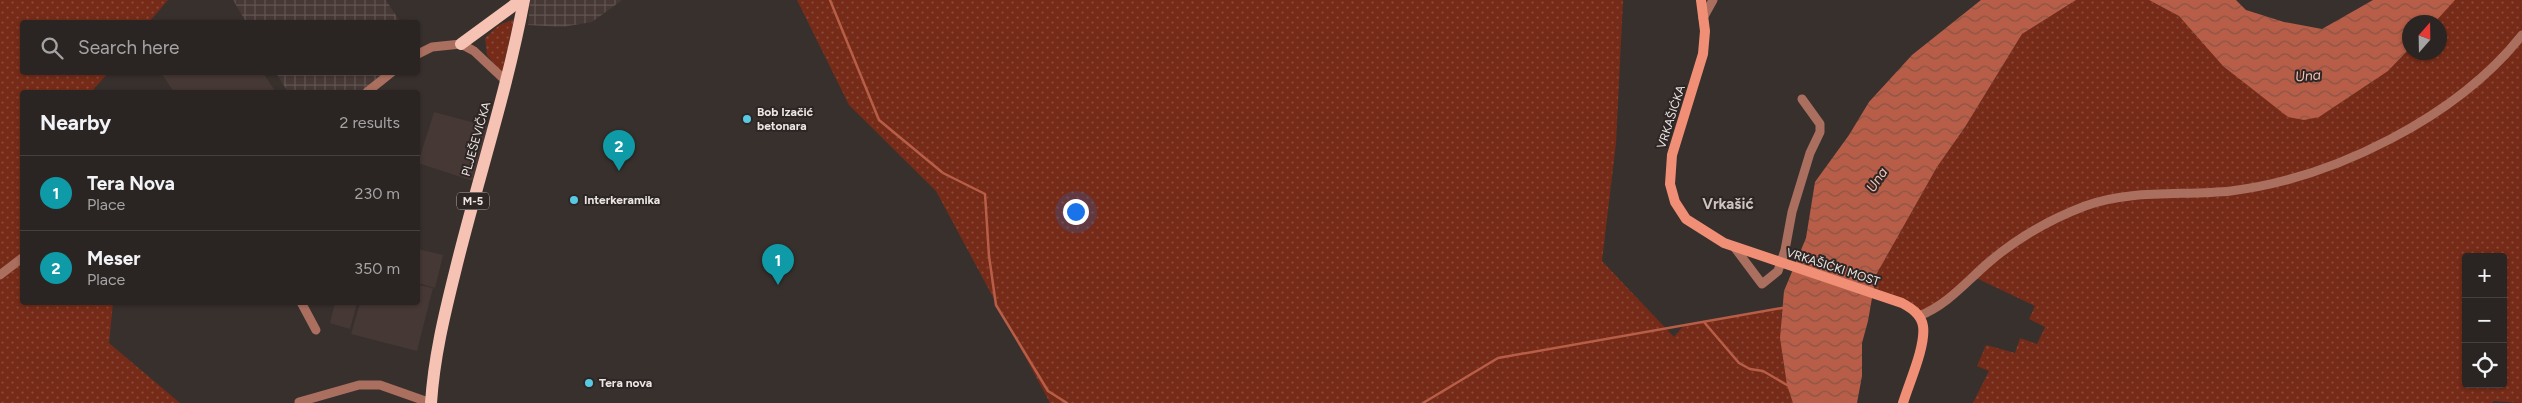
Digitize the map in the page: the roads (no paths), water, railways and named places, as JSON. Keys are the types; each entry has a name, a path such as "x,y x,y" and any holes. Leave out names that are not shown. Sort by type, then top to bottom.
{"main road":[{"path":"461,44 523,0"},
{"name":"PLJEŠEVIČKA","path":"431,403 437,344 464,235 507,82 523,0"}],"street":[{"name":"VRKAŠIĆKA","path":"1701,0 1703,54 1674,143 1670,184 1675,202 1686,219 1711,236 1735,248 1756,255"},
{"path":"1703,18 1713,0"},
{"path":"1903,403 1921,345 1923,325 1920,316 1935,310 1986,265 2028,232 2087,205 2135,196 2181,195 2259,186 2337,164 2414,127 2478,79 2522,35"},
{"path":"420,53 432,47 461,44 474,51 507,82"},
{"path":"370,90 388,75"},
{"path":"1735,248 1762,284 1778,271 1785,250 1792,212 1810,153 1820,132 1820,124 1802,99"},
{"name":"VRKAŠIĆKI MOST","path":"1756,255 1902,303 1920,316"},
{"path":"0,275 20,260"},
{"path":"303,305 316,330"},
{"path":"299,402 359,385 380,385 431,403"}],"water":[{"name":"Una","path":"1981,0 2076,0 2022,34 1965,127 1937,167 1876,275 1862,343 1862,376 1857,403 1793,403 1787,385 1780,338 1784,291 1806,238 1815,182 1849,135 1869,102 1912,55"},
{"name":"Una","path":"2149,0 2236,0 2246,10 2284,22 2322,29 2373,0 2455,0 2441,15 2402,15 2402,56 2388,71 2319,117 2304,120 2288,117 2223,66 2179,16"}],"waterway":[{"path":"830,0 879,120 943,173 985,194 989,256 996,305 1048,391 1067,403"},
{"path":"1423,403 1498,358 1782,308"},
{"path":"1704,322 1739,363 1750,369 1763,371 1787,385"}],"place":[{"name":"Bob Izačić betonara","path":"747,119"},
{"name":"Meser","path":"619,171"},
{"name":"Interkeramika","path":"574,200"},
{"name":"Tera Nova","path":"778,285"},
{"name":"Tera nova","path":"589,383"}],"district":[{"name":"Vrkašić","path":"1728,204"}]}
